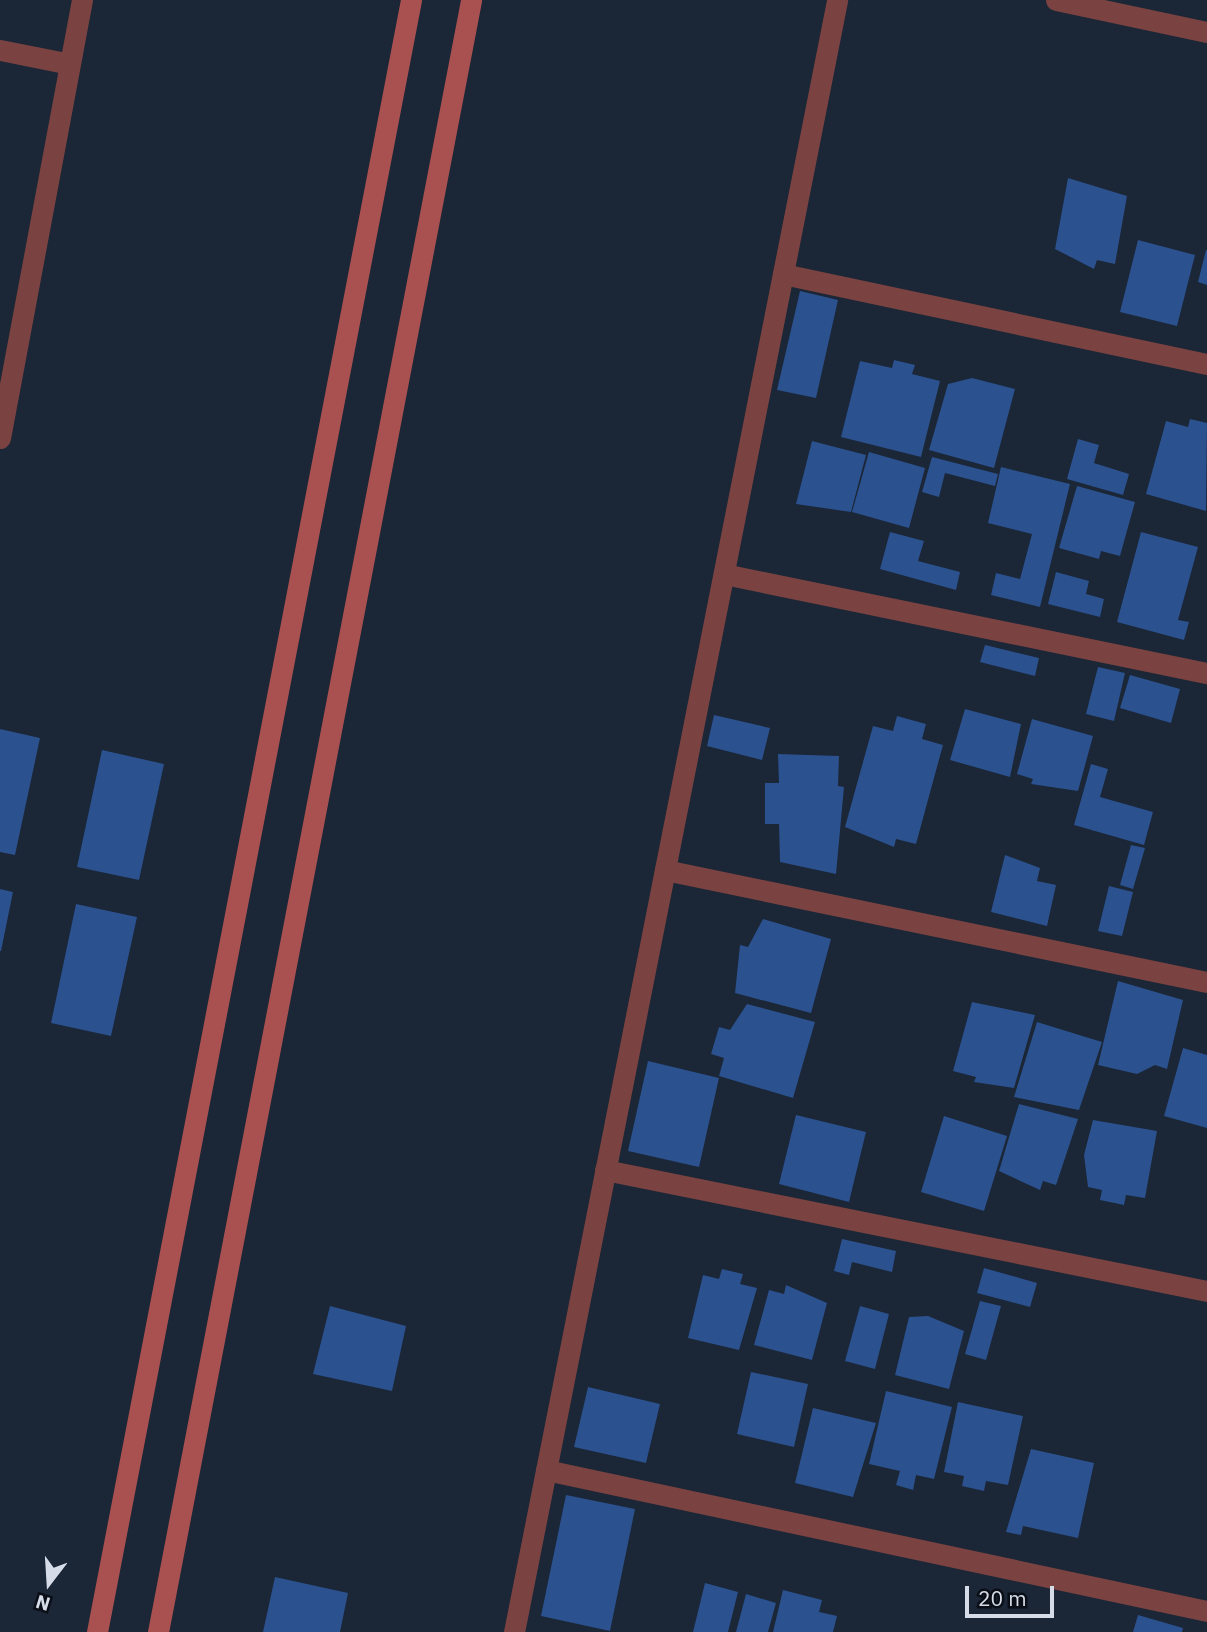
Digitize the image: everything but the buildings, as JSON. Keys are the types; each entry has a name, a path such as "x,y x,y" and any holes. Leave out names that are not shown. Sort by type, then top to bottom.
{"main road":[{"path":"97,1632 411,0"},
{"path":"158,1632 471,0"}],"street":[{"path":"0,438 6,375 82,0"},
{"path":"514,1632 838,0"},
{"path":"1056,0 1207,32"},
{"path":"0,50 71,64"},
{"path":"783,274 1207,364"},
{"path":"723,574 1207,673"},
{"path":"665,870 1207,982"},
{"path":"605,1170 1207,1291"},
{"path":"546,1470 1207,1611"}]}
